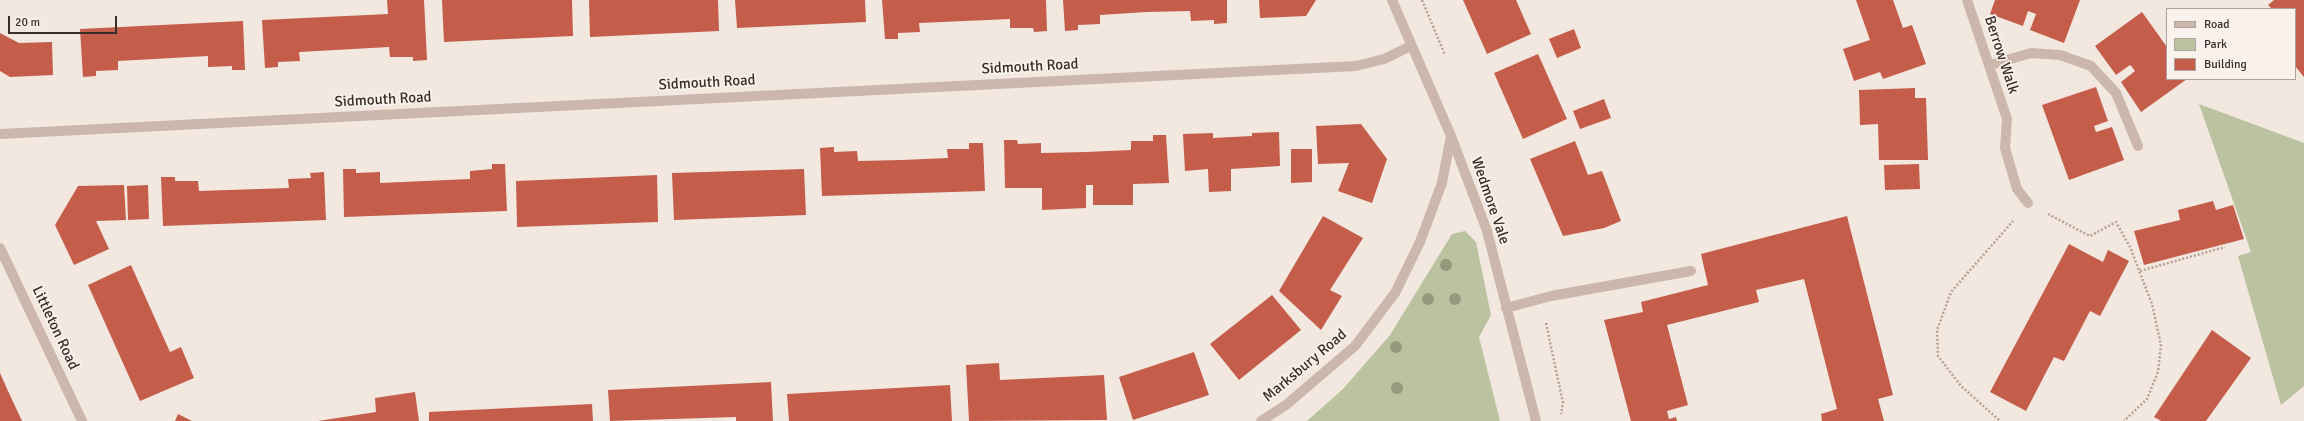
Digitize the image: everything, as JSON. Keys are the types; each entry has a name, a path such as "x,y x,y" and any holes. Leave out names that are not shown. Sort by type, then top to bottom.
{"street":[{"name":"Wedmore Vale","path":"1392,0 1451,136 1487,231 1536,421"},
{"name":"Berrow Walk","path":"1967,0 2007,119 2005,148 2017,189 2028,203"},
{"name":"Sidmouth Road","path":"0,134 1356,66 1384,59 1411,46"},
{"path":"1990,65 2031,53 2060,55 2091,66 2116,93 2138,146"},
{"name":"Marksbury Road","path":"1261,421 1286,405 1355,346 1395,293 1420,242 1442,183 1451,136"},
{"name":"Littleton Road","path":"0,248 82,421"},
{"path":"1506,308 1551,296 1691,272"}],"path":[{"path":"1999,420 1961,386 1938,356 1937,330 1952,292 2028,203 2090,236 2116,222 2130,247 2152,304 2161,345 2158,372 2147,398 2124,421"},
{"path":"2140,272 2225,247"}],"green space":[{"path":"2199,104 2304,143 2304,386 2281,405 2238,256 2251,252"},
{"path":"1465,231 1476,242 1491,315 1479,337 1500,421 1307,421 1343,389 1390,335 1452,234"}],"building":[{"path":"387,0 424,0 427,60 413,61 413,57 390,57 389,47 299,52 300,61 278,62 278,67 265,68 262,20 388,14"},
{"path":"442,0 572,0 573,36 444,42"},
{"path":"589,0 718,0 719,31 590,37"},
{"path":"735,0 865,0 866,22 737,28"},
{"path":"882,0 1046,0 1047,31 1034,32 1033,28 1010,28 1010,19 919,23 920,32 898,33 898,39 885,39"},
{"path":"1063,0 1227,0 1227,23 1214,24 1214,20 1191,21 1190,11 1146,12 1100,15 1100,24 1078,25 1078,30 1065,31"},
{"path":"1259,0 1316,0 1306,16 1260,18"},
{"path":"1463,0 1516,0 1531,34 1487,54"},
{"path":"1856,0 1893,0 1903,28 1912,25 1926,64 1883,79 1880,72 1854,81 1843,49 1870,40"},
{"path":"1995,0 2080,0 2064,43 2030,30 2036,14 2028,11 2023,26 1990,14"},
{"path":"2274,0 2304,0 2304,77 2296,67 2296,8 2271,8 2268,5"},
{"path":"2142,12 2166,46 2166,80 2186,80 2141,112 2121,82 2135,71 2130,65 2116,75 2095,46"},
{"path":"243,21 245,70 232,70 232,66 208,67 208,56 118,61 118,70 96,71 96,76 83,77 80,29"},
{"path":"1574,29 1581,48 1557,58 1549,39"},
{"path":"0,33 19,43 52,42 53,75 10,77 0,71"},
{"path":"1538,54 1567,119 1523,139 1494,73"},
{"path":"2096,87 2108,121 2094,126 2096,132 2112,127 2124,160 2069,180 2042,105"},
{"path":"1915,88 1915,98 1926,98 1928,160 1879,160 1878,124 1860,125 1859,90"},
{"path":"1604,99 1611,118 1580,129 1573,111"},
{"path":"1361,124 1387,159 1372,203 1338,191 1349,163 1318,164 1316,126"},
{"path":"1279,132 1280,166 1231,169 1231,191 1209,192 1208,169 1185,171 1183,134 1213,133 1213,138 1252,136 1252,133"},
{"path":"1153,135 1166,135 1169,183 1133,184 1133,205 1093,205 1093,185 1086,185 1086,208 1042,210 1042,188 1005,188 1004,140 1017,140 1018,144 1041,143 1041,153 1086,152 1131,150 1131,141 1153,141"},
{"path":"1575,141 1588,175 1602,171 1621,221 1604,228 1563,236 1530,159"},
{"path":"969,143 983,143 985,191 822,196 820,148 834,147 834,152 857,151 858,161 902,160 948,158 947,149 969,149"},
{"path":"1291,149 1312,149 1312,182 1291,183"},
{"path":"492,164 505,164 507,211 344,217 343,169 356,169 356,173 380,172 380,183 470,179 470,171 492,169"},
{"path":"1919,164 1920,189 1885,190 1884,165"},
{"path":"804,169 806,215 674,220 672,173"},
{"path":"324,172 326,220 163,226 161,177 175,177 175,181 198,181 199,191 289,188 288,179 311,178 310,173"},
{"path":"657,175 658,222 517,227 516,181"},
{"path":"124,185 126,220 96,221 109,249 74,265 55,225 78,186"},
{"path":"148,185 149,219 128,220 127,186"},
{"path":"2213,201 2216,210 2233,205 2244,239 2144,265 2134,231 2180,220 2178,210"},
{"path":"1323,216 1363,238 1330,290 1342,296 1321,330 1279,291"},
{"path":"1847,216 1893,395 1878,399 1884,421 1822,421 1821,414 1837,409 1804,279 1756,290 1759,302 1667,325 1688,405 1667,411 1669,419 1676,417 1677,421 1631,421 1604,320 1643,312 1641,302 1708,285 1701,254"},
{"path":"2069,244 2103,262 2108,250 2129,261 2100,316 2090,311 2064,361 2054,357 2026,411 1990,392"},
{"path":"131,265 170,352 181,347 194,378 140,401 88,285"},
{"path":"1272,295 1301,330 1239,380 1210,344"},
{"path":"2212,330 2251,358 2206,421 2161,421 2154,417"},
{"path":"1194,352 1209,395 1133,420 1119,377"},
{"path":"999,363 1000,380 1104,375 1107,420 969,421 966,365"},
{"path":"0,373 8,391 22,421 0,421"},
{"path":"771,382 773,421 736,421 736,417 610,421 608,390"},
{"path":"950,385 952,421 789,421 787,394"},
{"path":"415,392 419,421 318,421 376,412 375,398"},
{"path":"592,404 593,421 429,421 429,412"},
{"path":"178,414 192,421 175,421"}]}
